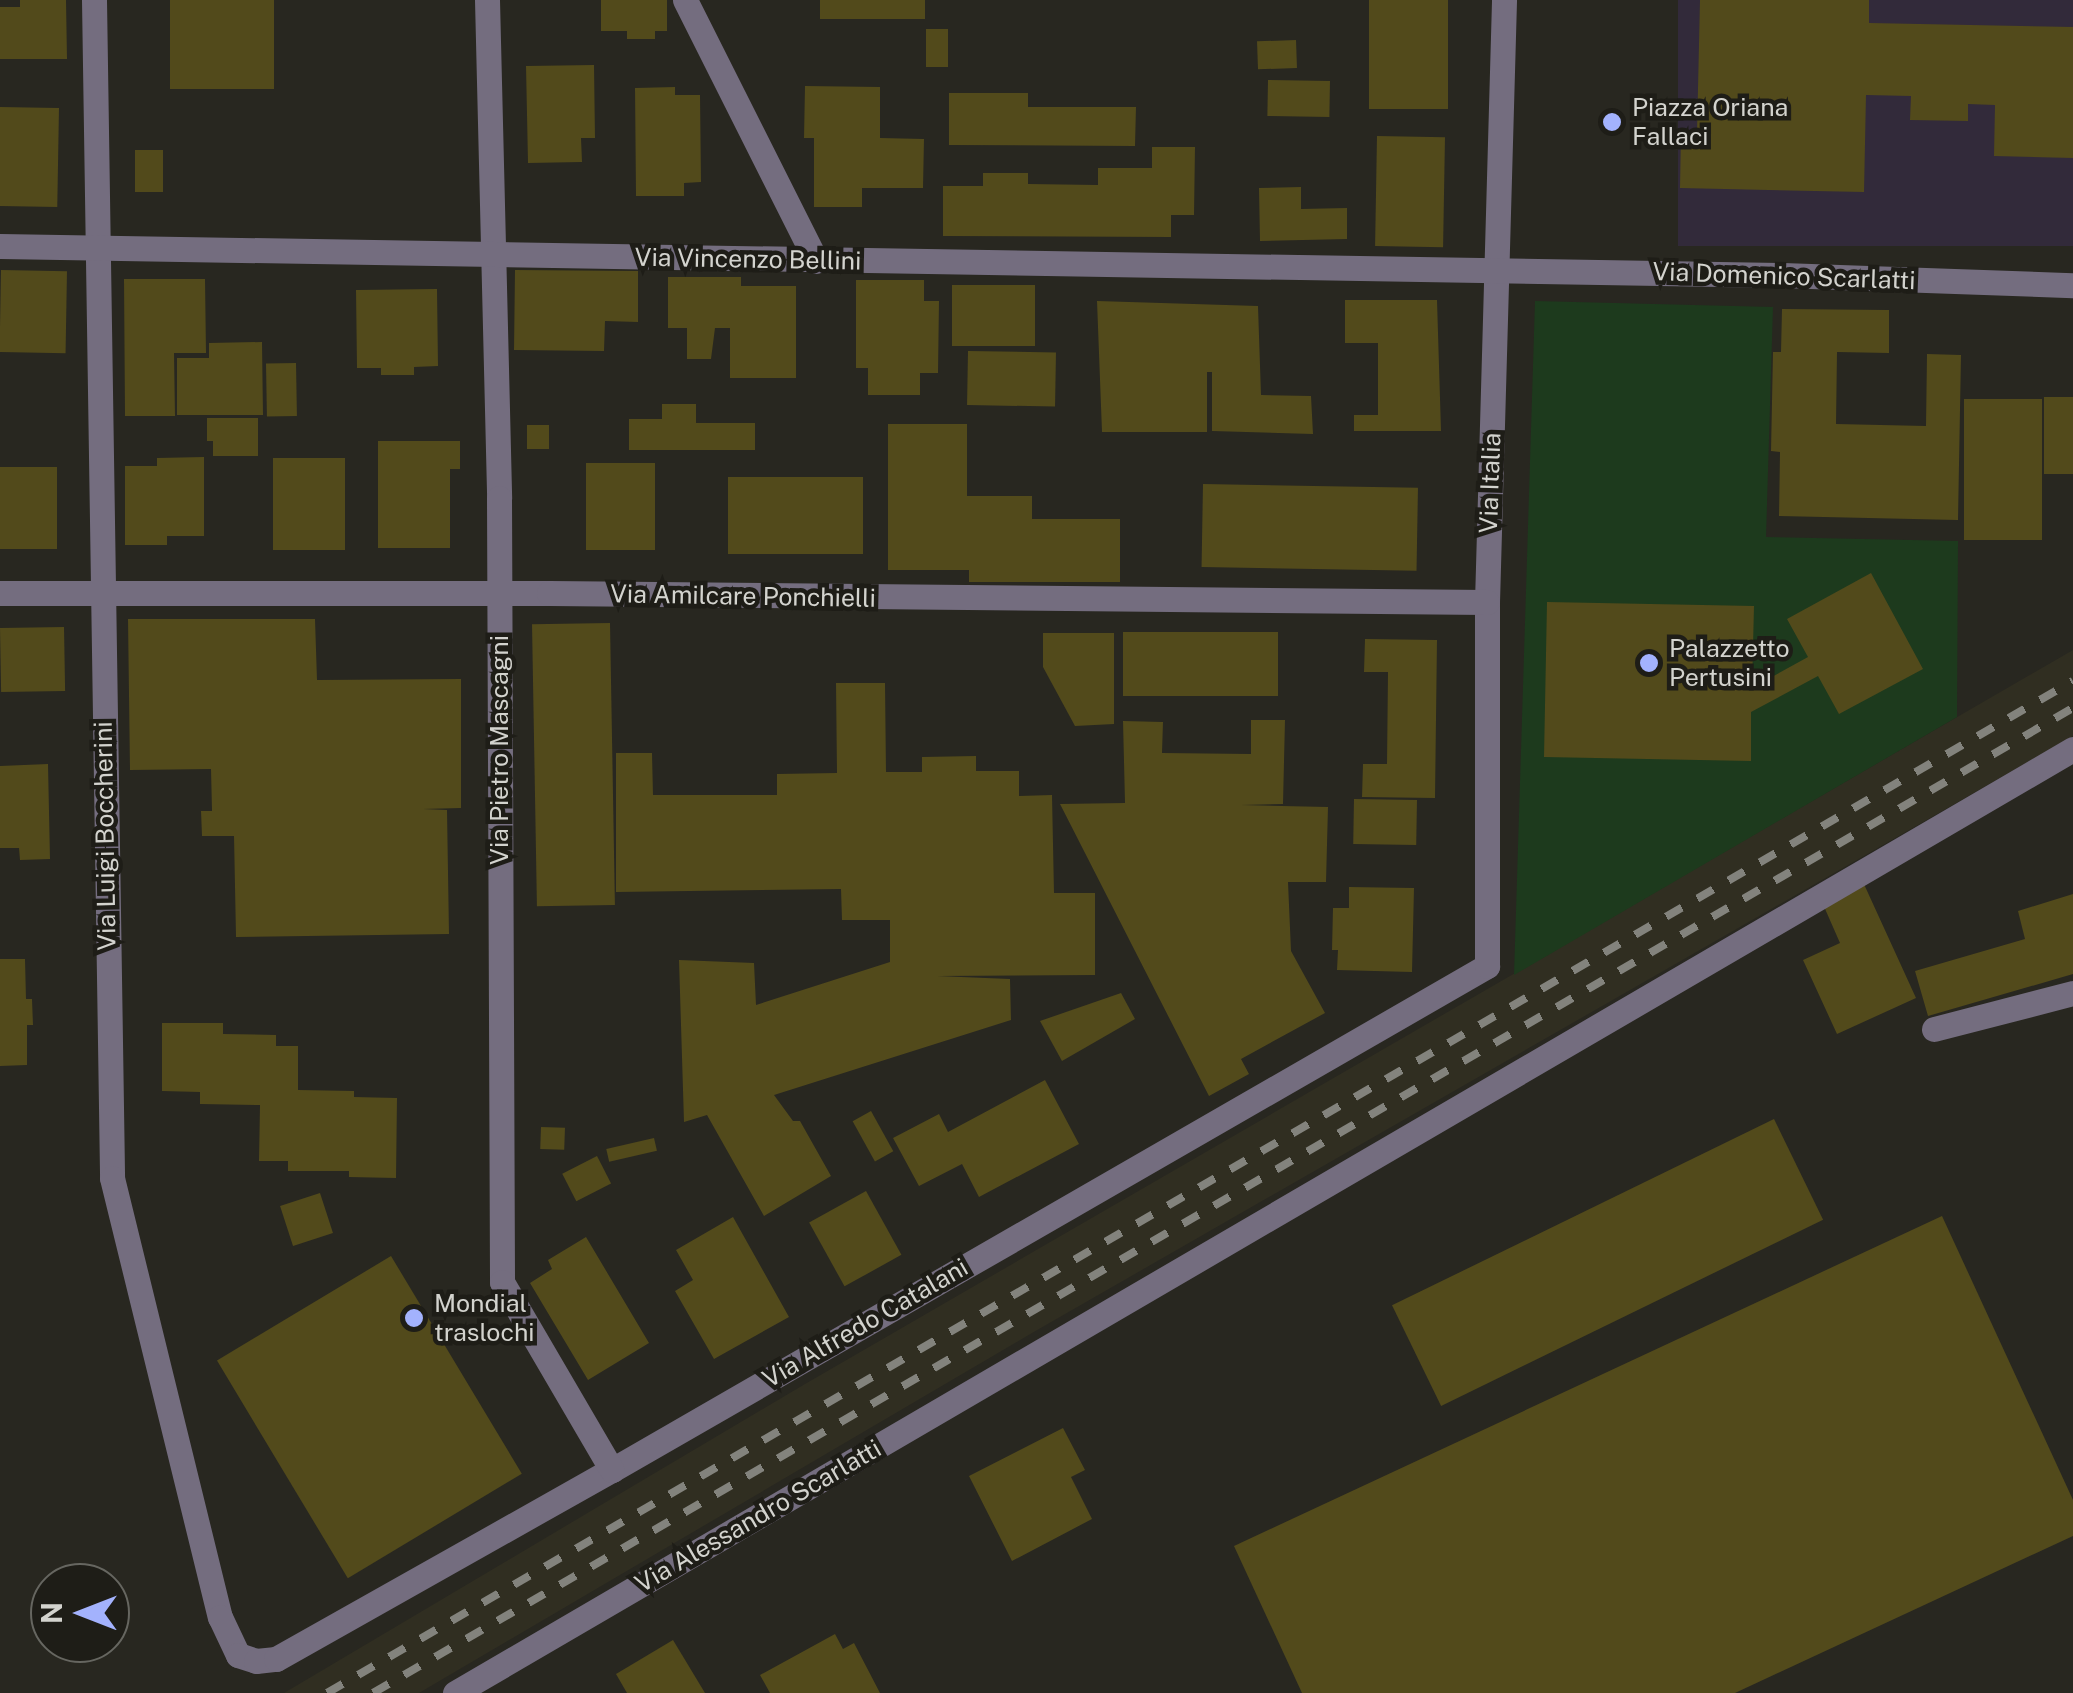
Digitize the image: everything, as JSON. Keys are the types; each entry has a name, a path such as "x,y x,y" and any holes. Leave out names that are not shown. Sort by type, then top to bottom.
{"street":[{"name":"Via Luigi Boccherini","path":"94,0 100,590 112,1178 220,1617 238,1656"},
{"name":"Via Pietro Mascagni","path":"487,0 498,594 502,1282 612,1470"},
{"path":"685,0 816,261"},
{"name":"Via Italia","path":"1488,966 1487,602 1504,0"},
{"name":"Via Vincenzo Bellini","path":"0,246 1496,272"},
{"name":"Via Domenico Scarlatti","path":"1496,272 1782,274 2073,285"},
{"name":"Via Amilcare Ponchielli","path":"0,594 100,590 1487,602"},
{"name":"Via Alessandro Scarlatti","path":"455,1693 2073,749"},
{"name":"Via Alfredo Catalani","path":"238,1656 256,1661 276,1659 1488,966"},
{"path":"1934,1029 2073,992"}],"shaded area":[{"path":"1678,0 2073,0 2073,246 1678,246"},
{"path":"2073,650 2073,736 1032,1333 419,1693 284,1693 805,1384"}],"green space":[{"path":"1535,301 1773,307 1766,537 1958,541 1957,717 1514,975"}],"building":[{"path":"20,0 66,0 67,59 0,59 0,7 20,7"},
{"path":"170,0 274,0 274,89 170,89"},
{"path":"601,0 667,0 667,31 655,31 655,39 627,39 627,31 601,31"},
{"path":"820,0 925,0 925,19 820,19"},
{"path":"1369,0 1448,0 1448,109 1369,109"},
{"path":"1700,0 1869,0 1869,23 2073,27 2073,158 1994,156 1995,105 1968,104 1968,121 1910,120 1911,96 1866,95 1864,192 1680,188 1681,131 1697,132"},
{"path":"926,29 948,29 948,67 926,67"},
{"path":"1296,40 1297,68 1258,69 1257,41"},
{"path":"594,65 595,138 581,138 582,162 528,163 526,66"},
{"path":"1268,80 1330,81 1329,117 1267,116"},
{"path":"805,86 880,87 880,138 924,139 923,188 862,188 862,207 814,207 814,138 804,138"},
{"path":"675,87 675,95 700,95 701,182 684,183 684,196 636,196 635,88"},
{"path":"949,93 1028,93 1028,107 1136,107 1135,146 949,145"},
{"path":"0,107 59,108 57,207 0,206"},
{"path":"1377,136 1445,137 1443,247 1375,246"},
{"path":"1152,147 1195,147 1194,215 1171,215 1171,237 943,236 943,186 983,186 983,173 1028,173 1028,184 1098,185 1098,168 1152,168"},
{"path":"135,150 163,150 163,192 135,192"},
{"path":"1301,187 1301,209 1347,208 1347,239 1260,241 1259,188"},
{"path":"1,270 67,271 66,353 0,352"},
{"path":"515,270 638,271 638,322 605,321 604,351 514,350"},
{"path":"668,277 741,277 741,286 796,286 796,378 730,378 730,328 715,328 711,359 687,359 687,328 668,328"},
{"path":"124,279 205,279 206,353 174,353 175,416 125,416"},
{"path":"856,280 924,280 924,301 939,301 938,373 920,373 920,395 868,395 868,368 856,368"},
{"path":"952,285 1035,285 1035,346 952,346"},
{"path":"437,289 438,366 414,367 414,375 381,375 381,368 357,368 356,290"},
{"path":"1345,300 1437,300 1441,431 1354,431 1354,415 1378,415 1378,343 1345,343"},
{"path":"1097,301 1258,306 1261,395 1311,396 1313,434 1212,431 1212,372 1207,372 1207,432 1102,432"},
{"path":"1782,309 1889,310 1889,353 1837,352 1836,424 1926,426 1927,354 1961,355 1958,520 1779,516 1780,452 1771,451 1773,352 1781,352"},
{"path":"262,342 263,415 177,415 177,358 209,358 209,343"},
{"path":"968,351 1056,353 1055,407 967,405"},
{"path":"296,363 297,416 267,417 266,364"},
{"path":"2044,397 2073,397 2073,474 2044,474"},
{"path":"1964,399 2042,399 2042,540 1964,540"},
{"path":"662,404 696,404 696,423 755,423 755,450 629,450 629,419 662,419"},
{"path":"207,418 258,418 258,456 213,456 213,441 207,441"},
{"path":"888,424 967,424 967,496 1032,496 1032,519 1120,519 1120,582 969,582 969,570 888,570"},
{"path":"527,425 549,425 549,449 527,449"},
{"path":"378,441 460,441 460,469 450,469 450,548 378,548"},
{"path":"204,457 204,536 167,536 167,545 125,545 125,466 157,466 157,458"},
{"path":"273,458 345,458 345,550 273,550"},
{"path":"586,463 655,463 655,550 586,550"},
{"path":"0,467 57,467 57,549 0,549"},
{"path":"728,477 863,477 863,554 728,554"},
{"path":"1203,484 1418,488 1417,571 1202,567"},
{"name":"Palazzetto Pertusini","path":"1871,573 1923,669 1839,714 1818,676 1751,712 1751,761 1544,757 1547,602 1754,606 1752,688 1808,657 1787,619"},
{"path":"128,619 315,619 317,680 461,679 461,808 423,809 447,810 449,934 236,937 234,836 202,836 201,811 212,811 211,769 130,770"},
{"path":"610,623 615,905 537,906 532,624"},
{"path":"64,627 65,691 1,692 0,628"},
{"path":"1123,632 1278,632 1278,696 1123,696"},
{"path":"1043,633 1114,633 1114,724 1075,726 1043,667"},
{"path":"1365,639 1437,640 1435,798 1362,797 1363,764 1387,764 1388,672 1364,672"},
{"path":"836,683 885,683 886,772 922,772 922,757 976,756 976,771 1019,771 1019,796 1052,795 1054,893 1095,893 1095,975 937,976 1010,979 1011,1020 774,1095 793,1121 800,1121 831,1176 764,1216 707,1115 684,1122 679,960 754,963 756,1005 890,962 890,920 842,920 841,889 616,892 616,753 652,753 653,795 777,795 777,774 837,773"},
{"path":"1251,720 1285,720 1283,804 1241,805 1328,807 1326,882 1288,882 1291,951 1325,1013 1241,1059 1249,1074 1209,1096 1060,804 1125,803 1123,721 1163,722 1162,753 1251,754"},
{"path":"48,764 50,859 20,860 19,848 0,848 0,766"},
{"path":"1354,799 1417,800 1416,845 1353,844"},
{"path":"1863,882 1916,998 1837,1034 1803,960 1840,943 1822,902"},
{"path":"1349,887 1414,888 1412,972 1337,970 1338,950 1332,950 1333,908 1349,908"},
{"path":"2073,894 2073,974 1928,1016 1915,971 2025,939 2018,911"},
{"path":"0,959 25,959 26,999 32,999 33,1025 27,1025 27,1065 0,1066"},
{"path":"1121,993 1135,1019 1062,1061 1040,1021"},
{"path":"162,1023 223,1023 223,1034 276,1035 276,1046 298,1046 298,1090 354,1091 354,1097 397,1098 396,1178 349,1177 349,1171 288,1171 288,1161 259,1161 260,1105 200,1104 200,1092 162,1091"},
{"path":"1045,1080 1079,1144 979,1197 962,1164 919,1186 893,1138 939,1114 948,1132"},
{"path":"871,1111 893,1151 875,1161 853,1121"},
{"path":"1774,1119 1823,1220 1441,1406 1392,1305"},
{"path":"541,1127 565,1128 564,1150 540,1149"},
{"path":"654,1138 657,1151 609,1162 606,1149"},
{"path":"597,1156 611,1184 576,1201 562,1174"},
{"path":"866,1191 901,1255 845,1286 809,1223"},
{"path":"320,1193 333,1233 293,1246 280,1206"},
{"path":"1942,1216 2073,1500 2073,1536 1735,1693 1302,1693 1234,1546"},
{"path":"733,1217 789,1317 714,1359 675,1291 693,1280 676,1250"},
{"path":"586,1237 649,1343 588,1380 530,1283 552,1269 548,1260"},
{"path":"391,1256 522,1474 348,1578 217,1361"},
{"path":"1063,1428 1085,1470 1071,1477 1092,1519 1012,1561 969,1476"},
{"path":"835,1634 843,1649 854,1643 880,1693 770,1693 760,1675"},
{"path":"673,1640 705,1693 627,1693 616,1674"}],"railway":[{"path":"327,1693 2073,681"},
{"path":"373,1693 2073,708"}],"place":[{"name":"Piazza Oriana Fallaci","path":"1612,122"},
{"name":"Palazzetto Pertusini","path":"1649,663"},
{"name":"Mondial traslochi","path":"414,1318"}]}
